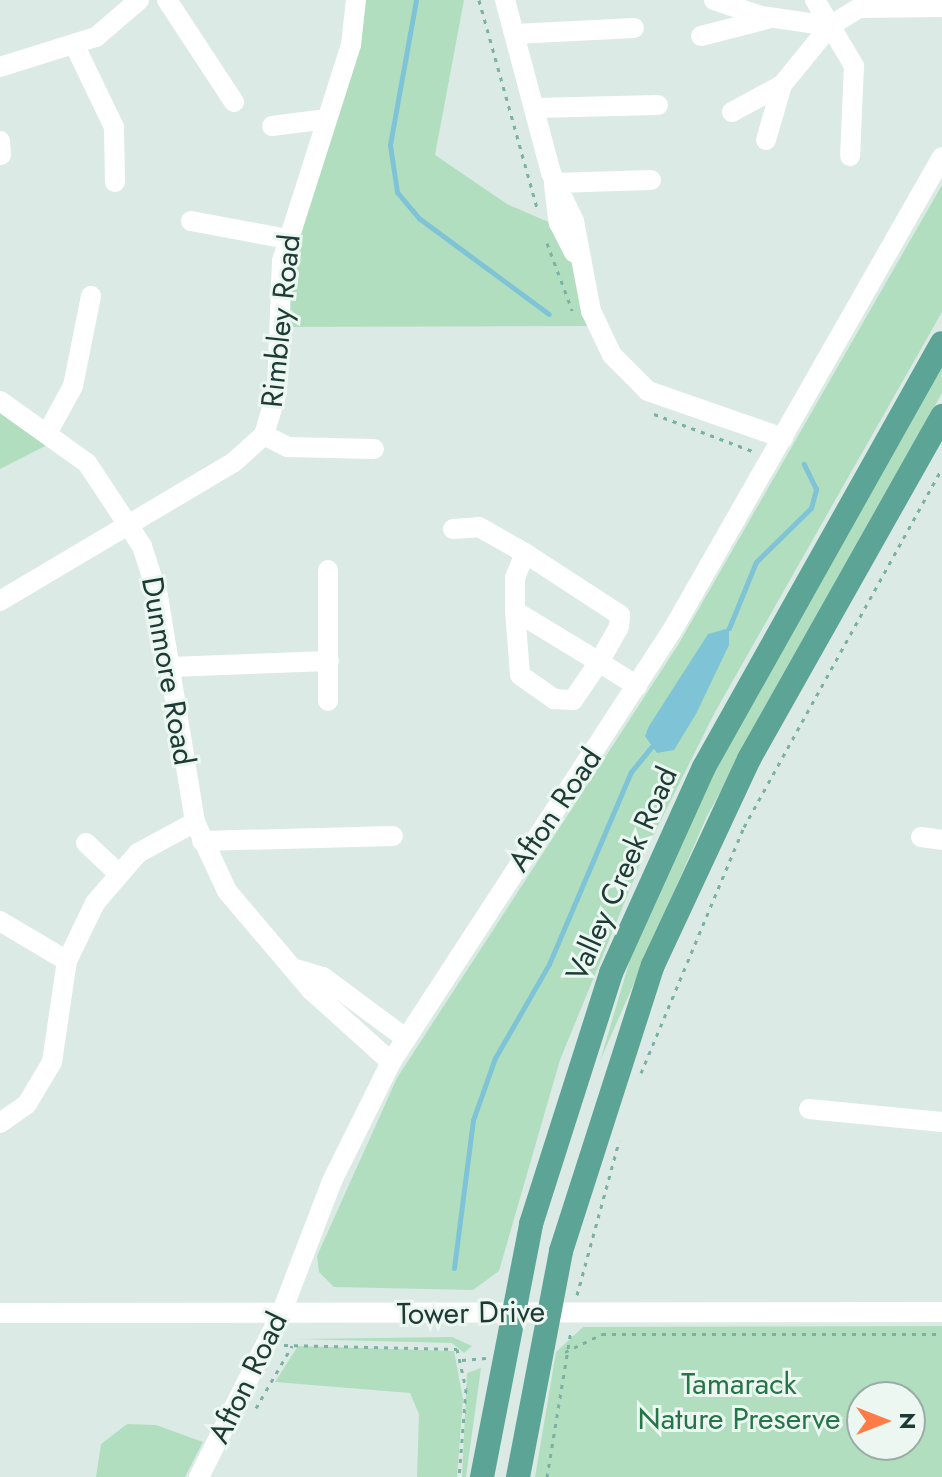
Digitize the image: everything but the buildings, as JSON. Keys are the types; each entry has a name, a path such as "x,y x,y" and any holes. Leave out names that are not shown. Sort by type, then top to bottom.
{"main road":[{"name":"Valley Creek Road","path":"482,1477 510,1313 569,1092 655,868 729,720 942,343"},
{"path":"518,1477 547,1312 606,1094 682,895 760,737 942,416"}],"street":[{"path":"0,67 75,46 139,0"},
{"path":"167,0 234,102"},
{"name":"Rimbley Road","path":"0,601 129,521 234,462 264,435 277,391 287,239 351,45 356,0"},
{"path":"505,0 554,183 570,209 596,326 628,374 675,403 783,438"},
{"path":"714,0 777,18 830,26"},
{"path":"815,0 854,66 850,156"},
{"path":"732,112 782,85 830,26 864,3 932,4"},
{"path":"701,36 777,18"},
{"path":"515,34 634,28"},
{"path":"75,46 114,127 115,182"},
{"path":"766,140 782,85"},
{"path":"535,108 658,105"},
{"path":"272,126 327,119"},
{"name":"Afton Road","path":"199,1477 281,1314 337,1169 391,1062 637,686 783,438 942,157"},
{"path":"554,183 651,180"},
{"path":"191,221 287,239"},
{"path":"49,430 73,386 91,296"},
{"name":"Dunmore Road","path":"0,401 49,430 87,463 129,521 151,567 198,831 245,918 391,1062"},
{"path":"264,435 288,447 374,449"},
{"path":"453,529 479,527 525,553 620,615 599,662 573,700 554,699 515,666 515,578 525,553"},
{"path":"328,570 328,701"},
{"path":"515,611 637,686"},
{"path":"170,667 329,661"},
{"path":"0,1123 27,1104 52,1062 67,961 83,922 118,873 155,840 198,831 393,836"},
{"path":"921,837 942,840"},
{"path":"86,843 118,873"},
{"path":"0,921 67,961"},
{"name":"Dunmore Road","path":"296,969 323,977 405,1038"},
{"path":"809,1109 942,1122"},
{"name":"Tower Drive","path":"0,1313 942,1312"}],"path":[{"path":"638,1082 724,865 942,469"},
{"path":"580,1279 623,1131"},
{"path":"547,1477 565,1357 595,1335 942,1334"},
{"path":"292,1346 449,1346 462,1360 459,1477"}],"green space":[{"path":"356,0 464,0 435,155 507,204 560,227 596,326 278,327 280,283"},
{"path":"942,185 942,312 715,712 646,850 560,1060 499,1271 473,1290 334,1287 319,1272 317,1256 397,1078 678,645"},
{"path":"942,366 942,393 707,816 600,1061 632,953 718,764"},
{"path":"0,401 59,439 0,469"},
{"name":"Tamarack Nature Preserve","path":"942,1326 942,1477 535,1477 556,1352 583,1327"},
{"path":"452,1337 472,1346 464,1353 452,1343 295,1339"},
{"path":"298,1346 454,1351 463,1399 457,1477 417,1477 419,1414 410,1393 275,1382"},
{"path":"481,1368 466,1477 462,1477 467,1373"},
{"path":"127,1424 156,1425 203,1442 185,1477 96,1477 101,1444"}],"water":[{"path":"729,628 729,645 696,714 674,750 657,753 645,736 649,726 708,634"}],"waterway":[{"path":"416,0 390,145 397,192 420,219 549,314"},
{"path":"729,628 756,562 811,508 816,489 804,464"},
{"path":"454,1268 473,1120 495,1058 549,964 631,772 651,747"}]}
